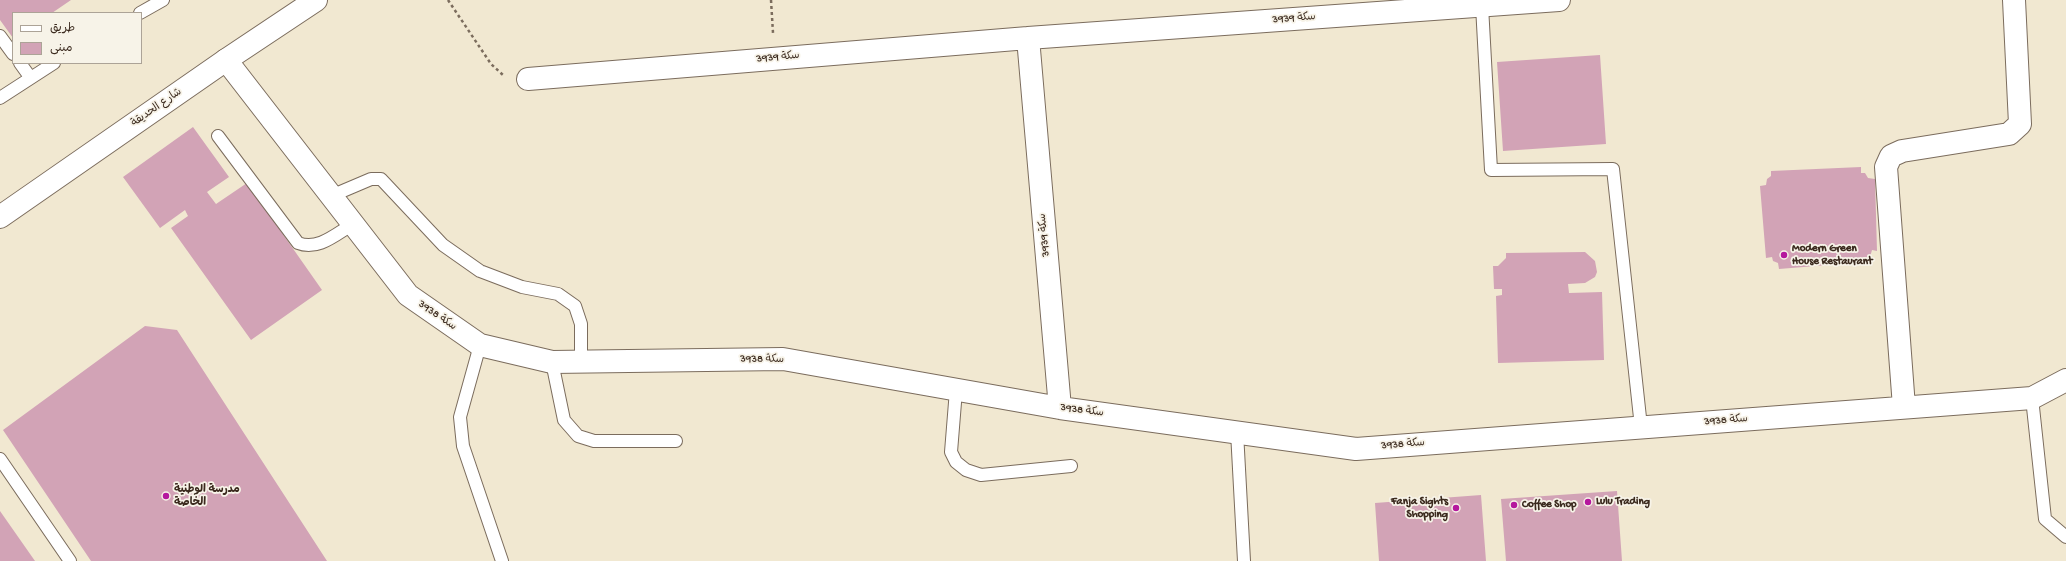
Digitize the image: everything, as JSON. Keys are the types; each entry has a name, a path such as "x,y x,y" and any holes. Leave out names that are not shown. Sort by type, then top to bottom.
{"street":[{"name":"شارع الحديقة","path":"0,217 226,60 316,0"},
{"name":"سكة 3939","path":"528,79 1028,38 1560,0"},
{"path":"1904,407 1886,167 1891,156 1902,151 2008,134 2020,124 2014,0"},
{"name":"سكة 3939","path":"1028,38 1060,408"},
{"name":"سكة 3938","path":"226,60 408,295 480,345 552,362 783,359 1060,408 1356,449 2032,398 2066,380"}],"lane":[{"path":"142,12 163,0"},
{"path":"1482,6 1491,170 1613,169 1641,427"},
{"path":"0,36 12,53"},
{"path":"21,64 30,77"},
{"path":"0,98 30,77 52,64"},
{"path":"218,136 298,243 306,246 314,246 353,224"},
{"path":"332,196 371,179 381,179 443,245 480,271 522,287 558,294 575,306 581,324 581,361"},
{"path":"480,345 460,417 463,446 502,561"},
{"path":"552,362 564,420 578,436 594,441 676,441"},
{"path":"956,390 951,452 956,462 966,470 982,475 1071,466"},
{"path":"2032,398 2046,520 2066,537"},
{"path":"1237,432 1244,561"},
{"path":"0,459 70,561"}],"path":[{"path":"448,0 491,64 501,74 513,78 528,79"},
{"path":"771,0 775,59"}],"building":[{"path":"0,0 71,0 53,12 12,12 12,37 0,20"},
{"path":"1600,55 1606,144 1503,151 1497,62"},
{"path":"193,127 229,177 207,192 216,204 247,183 322,290 251,340 171,228 188,216 185,210 160,228 123,177"},
{"path":"1861,167 1861,173 1865,173 1868,178 1875,179 1877,251 1872,250 1870,257 1865,258 1865,262 1779,269 1778,263 1773,261 1772,257 1766,258 1760,186 1766,185 1767,179 1771,176 1771,171"},
{"path":"1585,252 1595,261 1597,272 1595,277 1585,283 1568,284 1569,293 1602,292 1604,360 1498,363 1496,296 1502,295 1502,289 1494,289 1493,266 1498,266 1506,258 1506,253"},
{"name":"مدرسة الوطنية الخاصة","path":"145,326 177,330 327,561 91,561 3,430"},
{"path":"1617,491 1622,561 1506,561 1501,499"},
{"path":"1481,495 1486,561 1379,561 1375,503"},
{"path":"0,511 35,561 0,561"}],"place":[{"name":"Modern Green House Restaurant","path":"1784,255"},
{"name":"مدرسة الوطنية الخاصة","path":"166,496"},
{"name":"Lulu Trading","path":"1588,502"},
{"name":"Coffee Shop","path":"1514,505"},
{"name":"Fanja Sights Shopping","path":"1456,508"}]}
